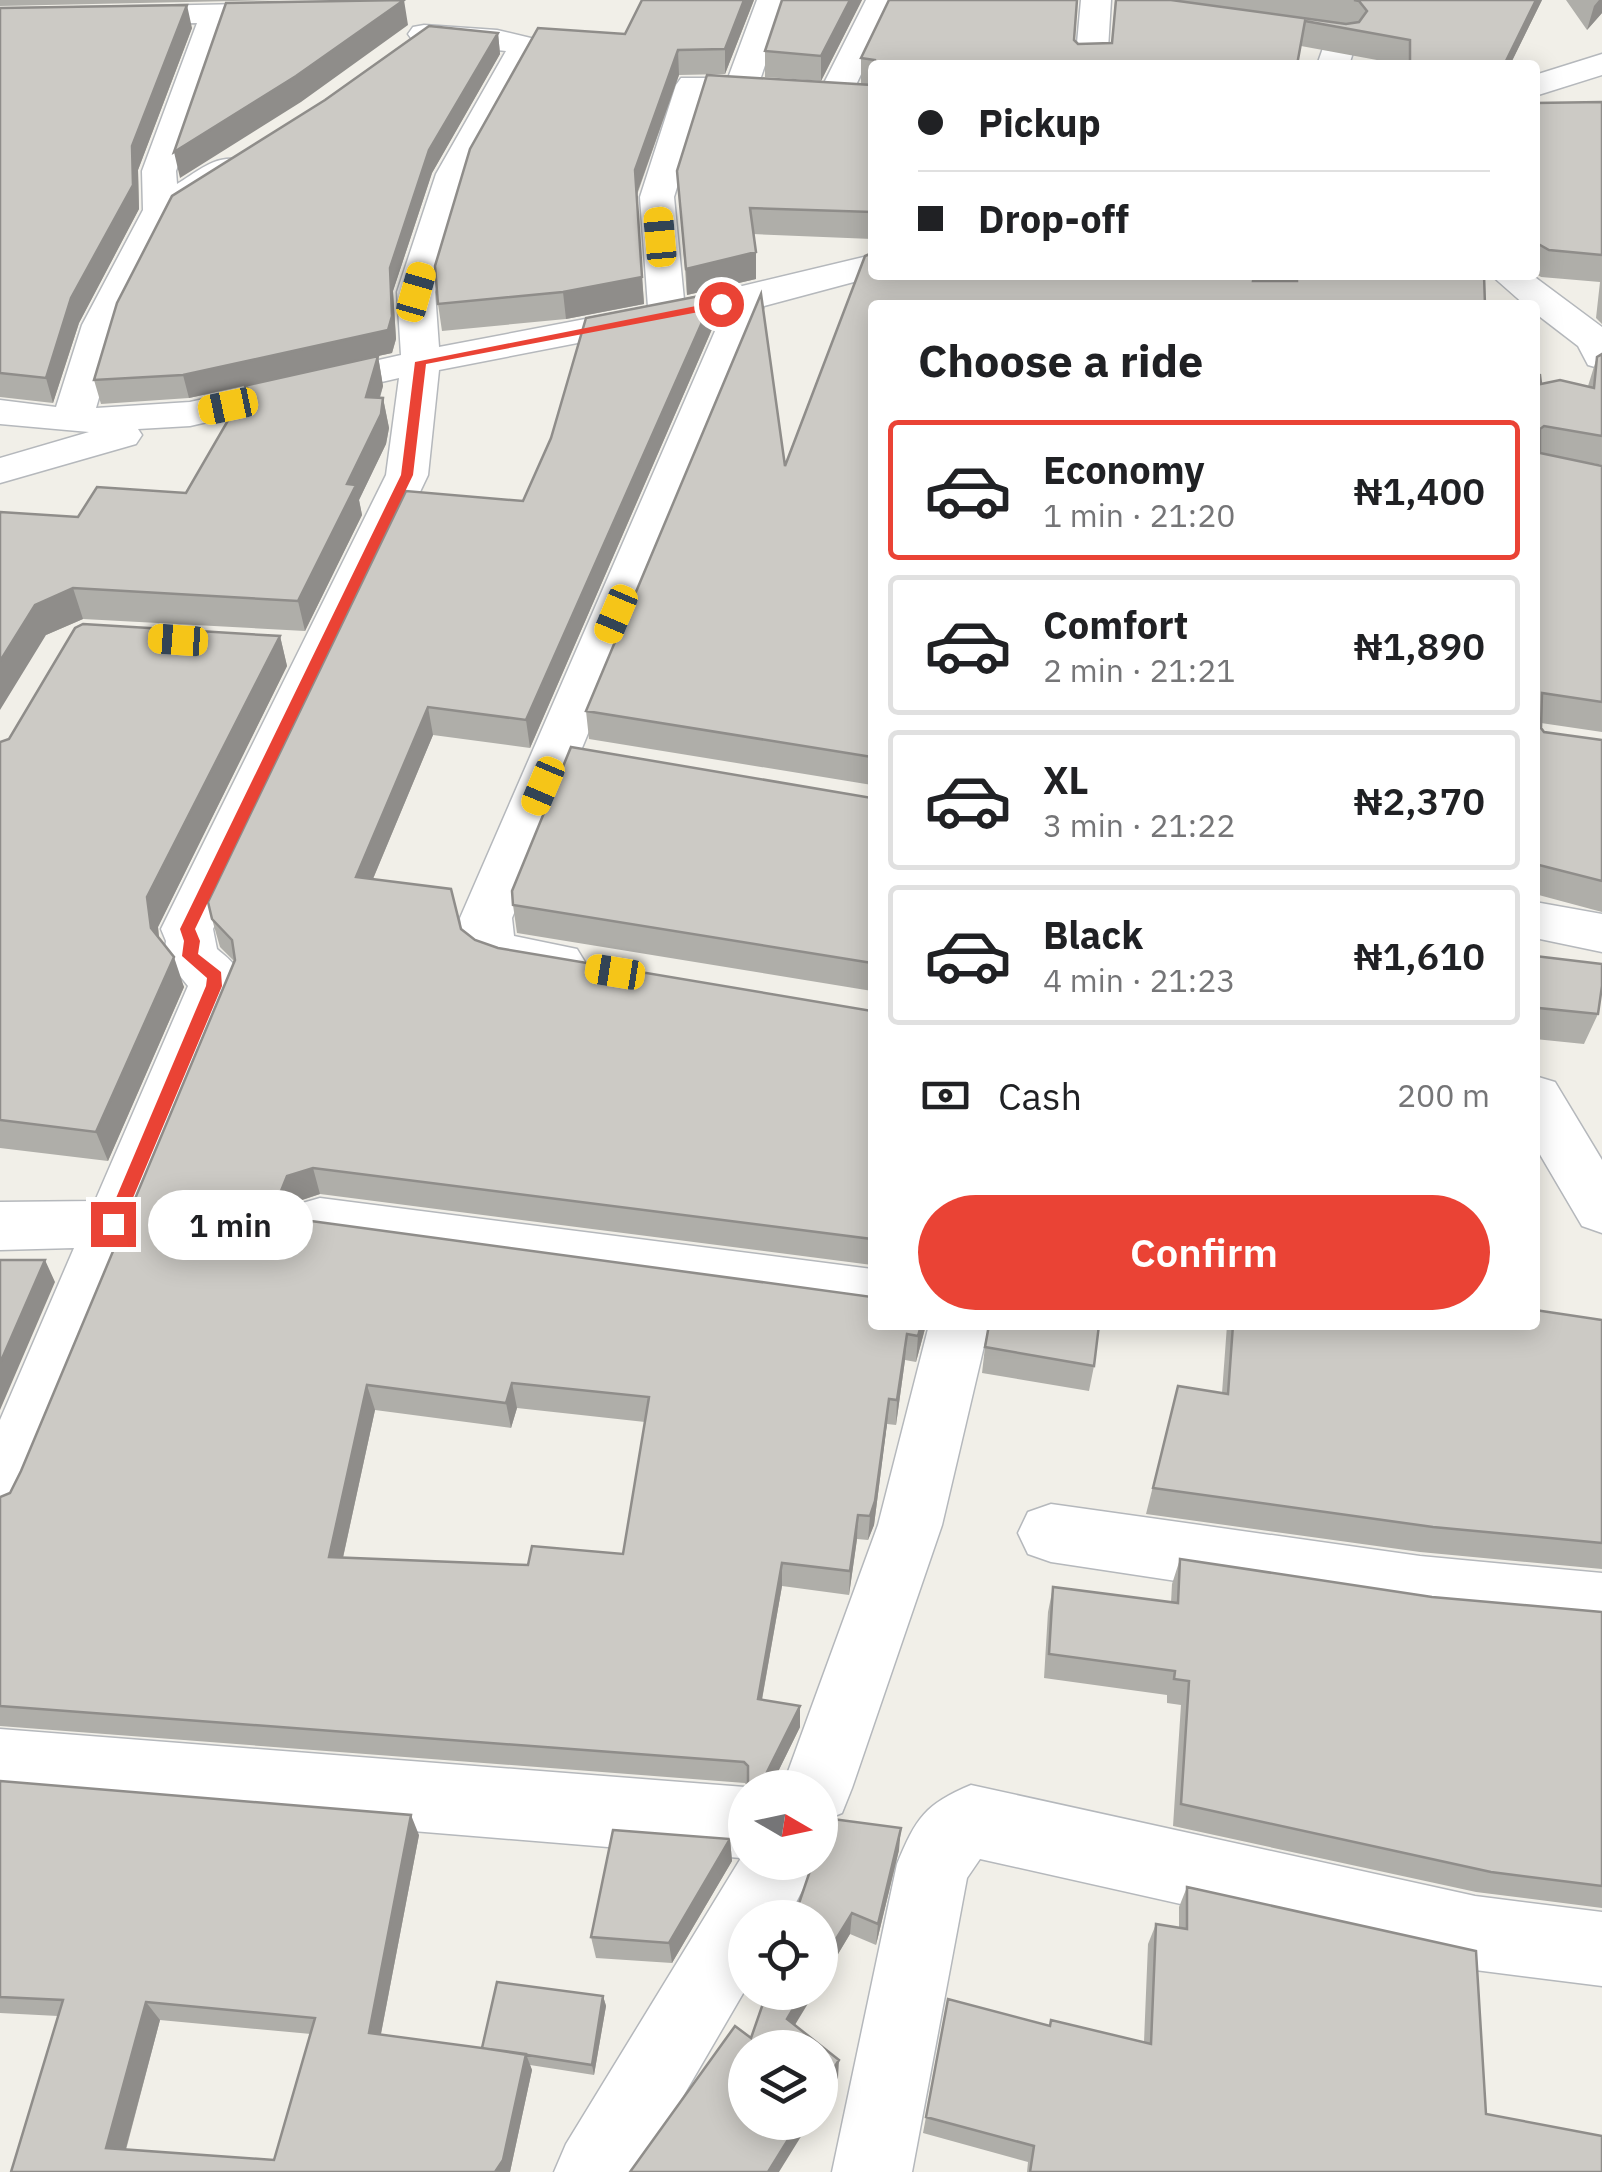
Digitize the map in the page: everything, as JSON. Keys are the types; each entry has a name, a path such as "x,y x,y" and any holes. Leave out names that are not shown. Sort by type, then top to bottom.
{"street":[{"path":"9,0 0,18 335,12"},
{"path":"740,88 772,0"},
{"path":"836,94 881,0"},
{"path":"1305,31 1337,50 1355,0"},
{"path":"1093,60 1110,2"},
{"path":"0,1494 214,986 215,976 190,956 192,941 188,929 303,649 407,475 421,362 416,292 453,174 524,46 431,15 395,11"},
{"path":"162,210 159,172 216,14"},
{"path":"395,55 431,15"},
{"path":"1540,84 1602,64"},
{"path":"667,316 657,197 692,85 868,98"},
{"path":"72,421 101,325 162,210 256,148"},
{"path":"0,471 190,414 421,362 748,299 868,267"},
{"path":"1516,280 1595,340 1593,361"},
{"path":"601,970 504,954 490,946 486,918 577,757 748,299"},
{"path":"0,412 72,421 190,414"},
{"path":"1540,921 1602,933"},
{"path":"1540,1105 1602,1210"},
{"path":"320,1221 868,1293"},
{"path":"0,1226 113,1224"},
{"path":"823,1770 910,1525 958,1330"},
{"path":"1051,1532 1420,1587 1602,1604"},
{"path":"0,1763 728,1822"},
{"path":"872,2172 933,1864 959,1827 971,1820 1475,1933 1602,1949"},
{"path":"594,2172 728,1948"}],"building":[{"path":"404,0 296,76 174,152 226,3"},
{"path":"642,0 744,0 725,49 678,50 635,170 642,277 563,292 438,304 435,266 470,149 538,28 625,34"},
{"path":"782,0 850,0 821,56 765,51"},
{"path":"889,0 1077,0 1074,40 1078,44 1112,43 1116,0 1171,0 1346,24 1359,22 1367,11 1354,0 1536,0 1506,60 1410,60 1410,40 1305,21 1298,60 861,58"},
{"path":"187,5 132,146 133,185 71,298 46,378 0,373 0,8"},
{"path":"429,26 498,33 429,150 390,268 392,316 388,330 183,375 94,380 117,303 172,196 325,100"},
{"path":"707,75 868,85 868,212 750,208 756,252 686,269 677,171"},
{"path":"1602,102 1602,255 1549,250 1540,245 1540,103"},
{"path":"868,255 868,280 1484,280 1485,300 868,300 868,756 586,711 761,294 785,466"},
{"path":"715,293 526,720 428,707 356,877 451,889 461,929 475,940 498,948 868,1010 868,1238 313,1168 287,1176 279,1196 289,1215 311,1221 868,1296 868,1330 920,1330 918,1336 907,1334 897,1400 889,1399 875,1501 870,1516 858,1515 850,1571 782,1563 758,1699 800,1706 768,1770 748,1770 744,1762 0,1706 0,1497 10,1493 21,1471 235,960 232,940 212,919 208,902 406,491 523,501 551,438 586,318","holes":["512,1383 649,1397 623,1554 532,1546 528,1565 329,1557 367,1385 506,1403"]},
{"path":"1602,354 1602,436 1544,426 1540,429 1540,375 1541,384 1560,380 1594,388 1597,357"},
{"path":"378,356 366,397 383,398 381,414 347,484 356,485 298,601 73,588 35,605 0,661 0,512 78,517 97,487 186,493 248,386 244,386"},
{"path":"1540,453 1602,466 1602,702 1542,693 1541,728 1544,732 1602,740 1602,881 1540,865"},
{"path":"83,624 280,636 147,897 151,928 174,957 96,1132 0,1120 0,742 9,739 75,628"},
{"path":"571,747 868,797 868,962 513,905 512,891"},
{"path":"1540,957 1602,964 1598,1014 1540,1008"},
{"path":"0,1260 45,1260 0,1363"},
{"path":"1540,1311 1602,1320 1602,1543 1433,1527 1153,1488 1178,1386 1228,1394 1233,1330 1540,1330"},
{"path":"988,1330 1098,1330 1094,1366 985,1347"},
{"path":"1180,1559 1432,1597 1602,1612 1602,1886 1491,1872 1181,1804 1189,1681 1174,1679 1175,1671 1049,1654 1053,1587 1178,1603"},
{"path":"0,1781 411,1815 369,2033 526,2054 503,2160 495,2172 11,2172 63,2000 0,1997","holes":["146,2002 315,2018 274,2160 106,2148"]},
{"path":"838,1820 901,1828 878,1924 852,1913 838,1936 838,1900 800,1900 807,1880 838,1880"},
{"path":"613,1830 728,1839 669,1943 591,1937"},
{"path":"1187,1887 1476,1951 1486,2114 1602,2136 1602,2172 1030,2172 1034,2146 926,2117 948,1999 1050,2026 1051,2020 1151,2044 1156,1924 1187,1929"},
{"path":"497,1982 603,1996 592,2065 482,2048"},
{"path":"761,2010 792,2010 787,2019 801,2030 754,2030"},
{"path":"728,2036 728,2140 788,2140 768,2172 630,2172"}],"route":[{"path":"113,1224 214,986 215,976 190,956 192,941 188,929 407,475 421,362 721,304"}]}
